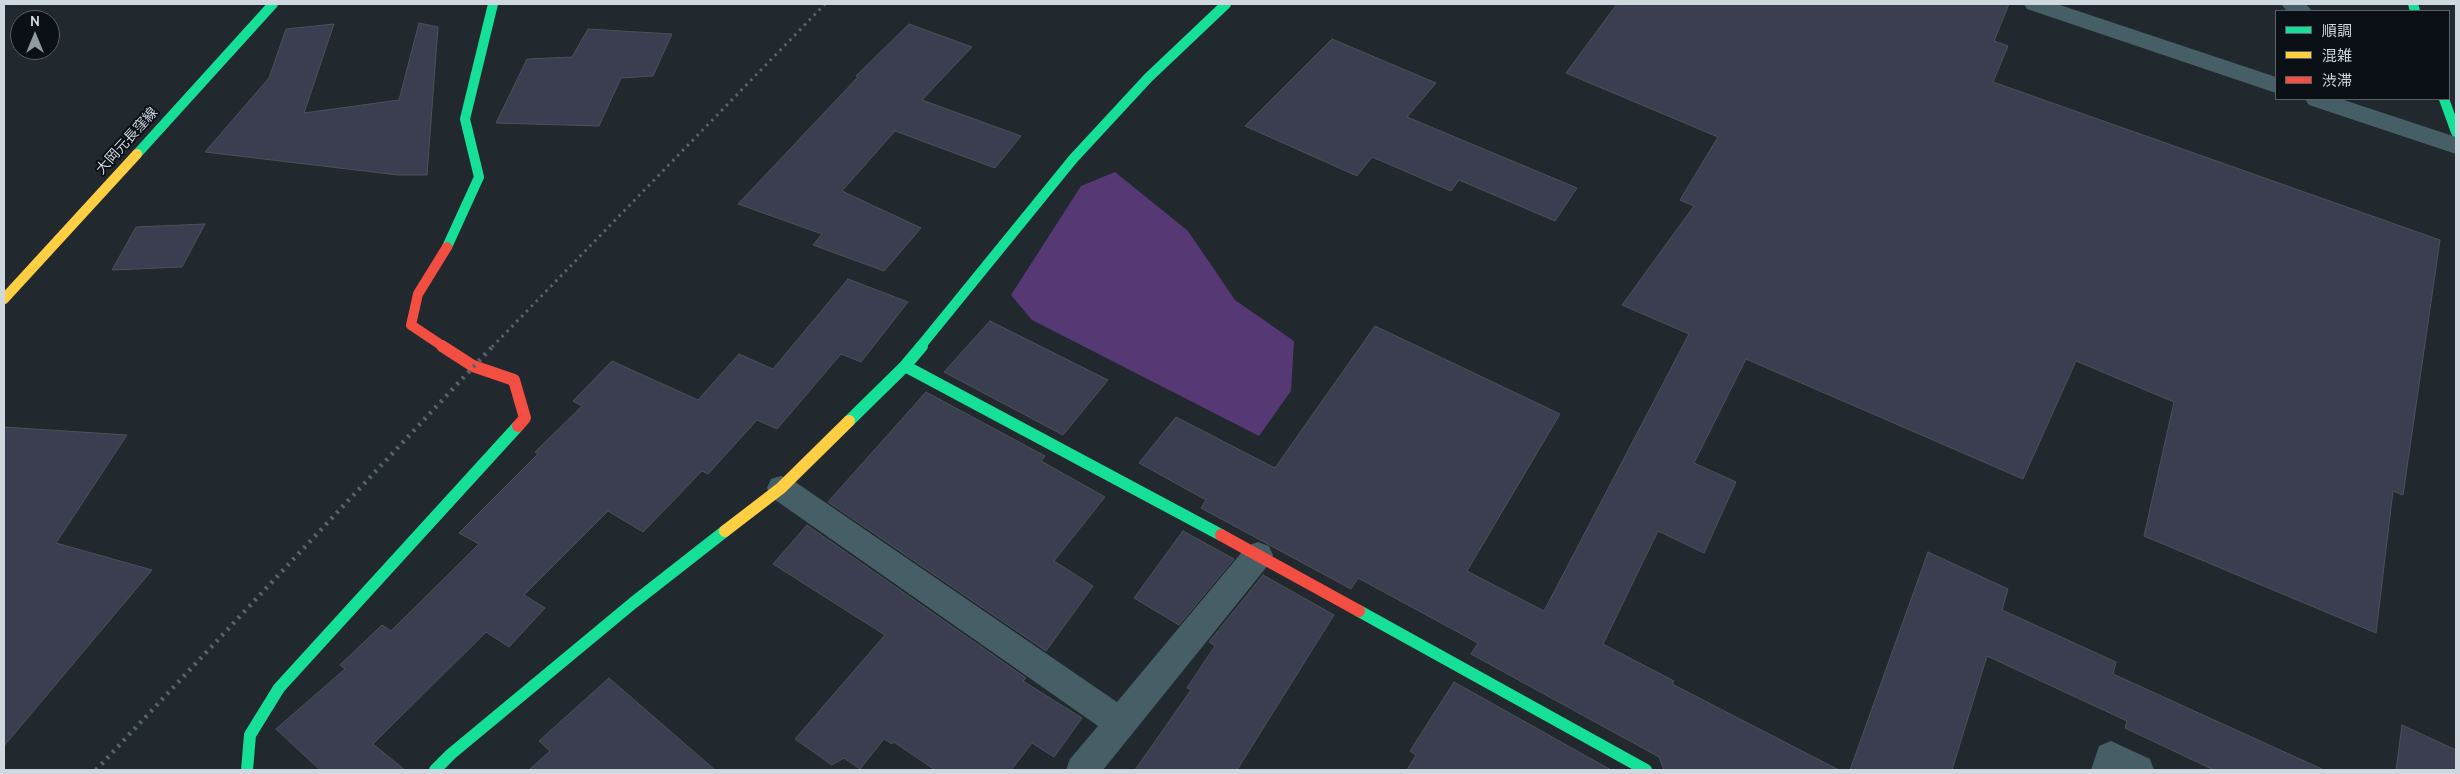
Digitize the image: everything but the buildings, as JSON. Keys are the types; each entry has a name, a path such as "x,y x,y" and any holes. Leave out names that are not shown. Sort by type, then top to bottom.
{"street":[{"name":"大岡元長窪線","path":"4,299 273,4"},
{"path":"247,770 250,735 279,688 525,418 514,380 473,366 411,325 418,294 454,236 478,177 465,120 493,4"},
{"path":"435,770 458,748 633,603 781,488 905,366 1073,159 1148,78 1226,4"},
{"path":"2035,4 2275,85"},
{"path":"2320,100 2456,146"},
{"path":"2444,100 2456,132"},
{"path":"905,366 1258,555 1646,770"},
{"path":"781,488 1121,723"},
{"path":"1082,770 1258,555"},
{"path":"2107,770 2111,757 2138,770"}],"shaded area":[{"path":"1115,172 1188,231 1235,300 1294,341 1291,391 1259,436 1032,320 1011,295 1081,186"}],"railway":[{"path":"492,347 825,4"},
{"path":"96,770 493,346"}],"traffic: fast":[{"path":"137,154 273,4"},
{"path":"447,247 479,177 465,119 493,4"},
{"path":"849,421 905,366 1073,159 1148,78 1226,4"},
{"path":"2413,4 2415,10"},
{"path":"2444,100 2456,132"},
{"path":"905,366 1221,535"},
{"path":"247,770 250,735 279,688 518,426"},
{"path":"435,770 451,754 633,603 725,531"},
{"path":"1359,611 1646,770"}],"traffic: slow":[{"path":"4,299 137,154"},
{"path":"725,531 781,488 849,421"}],"traffic: jam":[{"path":"447,247 418,294 411,325 473,366 514,380 525,418 518,426"},
{"path":"1221,535 1359,611"}]}
